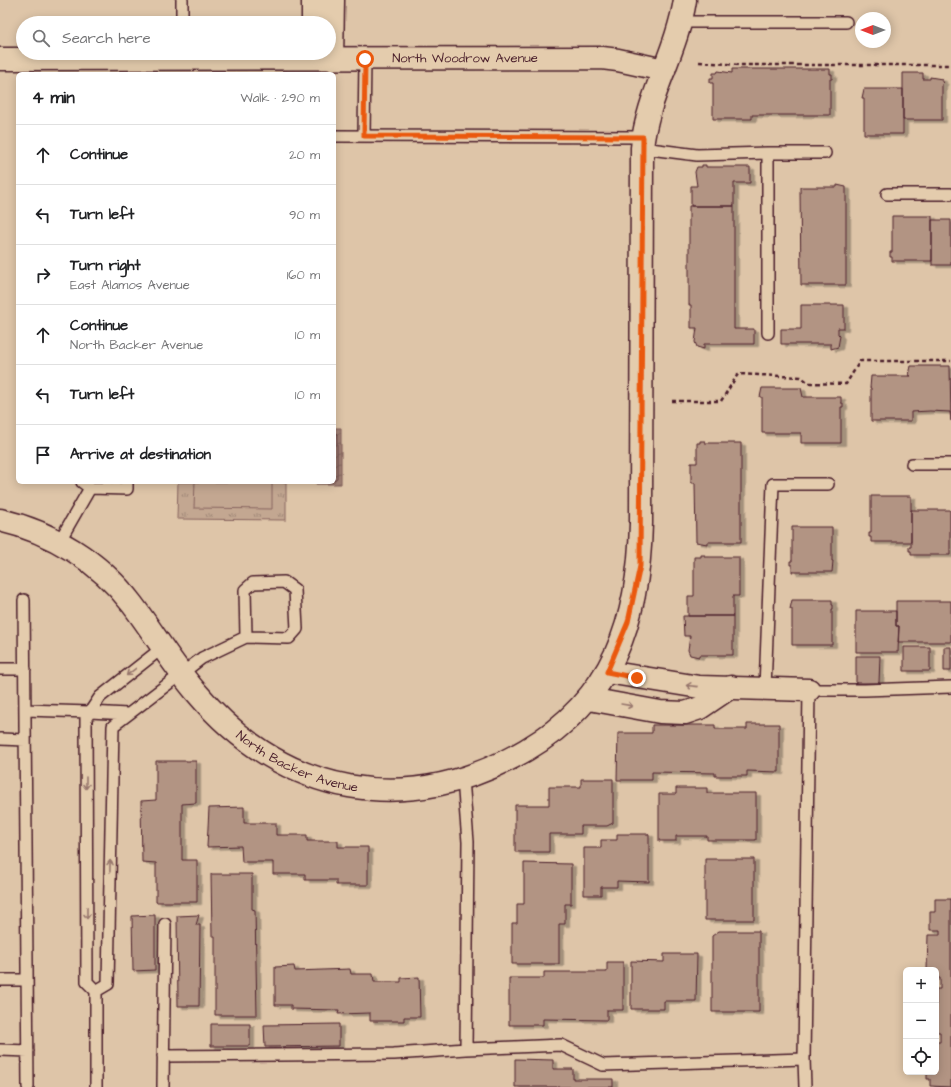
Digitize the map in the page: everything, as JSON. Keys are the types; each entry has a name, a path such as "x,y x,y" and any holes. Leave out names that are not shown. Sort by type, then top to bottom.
{"street":[{"path":"313,0 313,16"},
{"path":"329,16 333,0"},
{"name":"North Backer Avenue","path":"0,520 36,531 59,542 84,557 108,577 131,603 181,674 197,694 222,720 262,752 295,770 334,784 370,790 401,791 431,788 464,780 504,763 543,740 589,699 607,672 623,638 637,588 641,544 642,143 651,104 682,22 685,0"},
{"name":"North Woodrow Avenue","path":"336,58 365,59 602,58 664,70"},
{"name":"North Woodrow Avenue","path":"0,60 16,60"},
{"path":"607,672 676,684 809,690"},
{"path":"589,699 660,712 681,713 700,708 731,687"}],"lane":[{"path":"182,0 182,16"},
{"path":"682,22 846,22"},
{"path":"364,136 365,59"},
{"path":"336,136 642,143 698,155 768,152 825,152"},
{"path":"768,152 768,333"},
{"path":"887,194 951,194"},
{"path":"912,464 951,464"},
{"path":"59,542 86,485 127,489 127,484"},
{"path":"765,688 773,484 828,484"},
{"path":"96,991 108,984 113,726 202,658 246,637 289,638 297,630 295,590 284,582 253,583 245,590 246,637"},
{"path":"24,600 28,1087"},
{"path":"96,1087 96,991 87,982 86,718 100,696 162,648"},
{"path":"0,669 25,669"},
{"path":"806,1087 804,1059 809,690 951,687"},
{"path":"25,710 127,714"},
{"path":"0,739 25,740"},
{"path":"464,780 468,842 466,1049"},
{"path":"163,1087 165,924"},
{"path":"0,980 27,980"},
{"path":"163,1056 394,1054 561,1045 603,1065 804,1059"},
{"path":"0,1050 28,1051"}],"path":[{"path":"699,62 720,62 739,65 951,65"},
{"path":"672,401 721,401 738,374 801,377 809,383 846,384 860,361 951,361"}],"green space":[{"path":"178,484 286,484 286,520 177,519"},
{"path":"195,484 272,484 272,509 194,508"}],"water":[{"path":"336,428 341,428 341,484 336,484"}],"building":[{"path":"732,69 830,69 832,79 830,79 830,115 752,115 752,119 713,119 713,83 710,83 710,78 713,78 713,73 717,73 718,71 732,73"},
{"path":"903,73 923,73 923,79 930,79 930,77 942,79 942,82 944,82 942,84 942,120 903,120"},
{"path":"864,89 903,89 903,134 864,134 864,98 862,98"},
{"path":"702,165 706,165 706,167 750,167 750,183 734,183 734,206 691,206 691,186 697,186 695,172 697,167 702,167"},
{"path":"837,185 846,187 846,285 801,285 800,187 837,187"},
{"path":"689,206 734,206 734,329 754,329 754,344 704,344 704,349 697,347 695,342 697,328 691,328 691,305 689,305"},
{"path":"892,216 932,216 932,261 892,261 890,252 892,252"},
{"path":"932,220 951,220 951,265 932,265"},
{"path":"801,305 844,305 844,328 838,328 838,334 840,336 838,347 831,349 831,344 781,344 781,329 801,329"},
{"path":"911,366 950,366 951,421 950,412 930,411 911,412 911,421 871,421 871,376 911,376 909,375"},
{"path":"762,388 801,388 803,397 841,397 843,407 841,407 841,443 801,443 801,433 762,433 762,397 760,397"},
{"path":"700,441 705,441 705,443 741,443 741,542 707,542 707,544 696,542 695,483 691,483 691,463 697,463 697,443 700,443"},
{"path":"871,496 911,496 911,542 871,542 869,533 871,533"},
{"path":"911,510 950,510 950,555 911,555 909,547 911,547"},
{"path":"792,527 832,527 832,572 792,572 792,565 790,565 790,561 792,561"},
{"path":"701,555 705,555 705,557 739,557 739,596 733,596 733,616 688,616 688,596 694,596 694,557 701,557"},
{"path":"792,600 832,600 832,645 792,645 792,609 790,609"},
{"path":"896,601 951,601 951,642 898,642 899,626 896,626"},
{"path":"856,611 896,611 896,626 899,626 898,652 856,652"},
{"path":"683,616 733,616 733,655 699,655 699,657 690,655 688,650 690,636 684,636"},
{"path":"904,647 930,647 930,671 904,671"},
{"path":"944,647 951,647 951,671 944,671"},
{"path":"856,656 880,656 879,683 856,683"},
{"path":"747,724 779,724 779,772 747,771 747,776 715,776 715,773 652,772 652,780 617,780 618,733 652,733 652,725 715,725 715,729 747,729"},
{"path":"156,761 196,761 196,803 182,804 182,860 197,860 197,902 156,902 156,863 142,862 141,801 156,800"},
{"path":"581,779 613,779 613,823 607,826 581,826 581,834 549,834 549,852 515,852 515,805 549,805 549,787 581,787"},
{"path":"676,788 707,788 707,793 756,793 756,840 707,840 707,836 676,836 676,841 659,841 659,794 676,794"},
{"path":"244,807 244,823 276,823 276,835 307,835 307,841 338,841 338,847 368,847 368,885 336,885 336,880 305,880 305,874 273,874 273,862 242,862 241,846 207,847 209,808"},
{"path":"617,834 649,834 649,882 617,881 617,887 601,887 601,895 584,895 584,848 601,848 601,840 617,840"},
{"path":"705,859 754,859 754,920 705,920"},
{"path":"524,863 571,864 571,904 565,904 565,924 559,924 559,964 512,964 512,923 517,923 517,904 524,904"},
{"path":"211,874 252,874 252,909 255,910 257,1015 215,1015 215,936 212,936"},
{"path":"935,899 951,899 951,1087 930,1086 930,1079 927,1079 927,1075 939,1075 939,967 927,967 928,935 940,935 940,930 930,930 930,912 935,912"},
{"path":"155,915 155,970 133,971 132,916"},
{"path":"199,915 196,925 200,925 199,1006 178,1006 177,916"},
{"path":"719,931 759,931 759,1012 712,1012 712,936"},
{"path":"664,954 697,954 696,1001 664,1001 664,1009 631,1009 631,961 664,962"},
{"path":"607,962 623,962 623,1010 607,1010 607,1020 543,1019 543,1025 509,1025 509,978 544,978 544,972 607,972"},
{"path":"294,966 295,971 350,969 351,974 373,974 374,982 401,982 401,978 419,977 420,1017 404,1017 404,1021 370,1021 370,1013 338,1014 339,1010 291,1009 291,1005 275,1005 275,967"},
{"path":"211,1024 250,1024 250,1046 211,1046"},
{"path":"339,1024 339,1046 265,1047 264,1025"},
{"path":"515,1059 553,1060 553,1069 573,1069 573,1079 613,1079 613,1087 515,1087"}],"route":[{"path":"365,59 364,136 643,137 640,566 637,588 628,622 623,638 607,672 637,678"}]}
